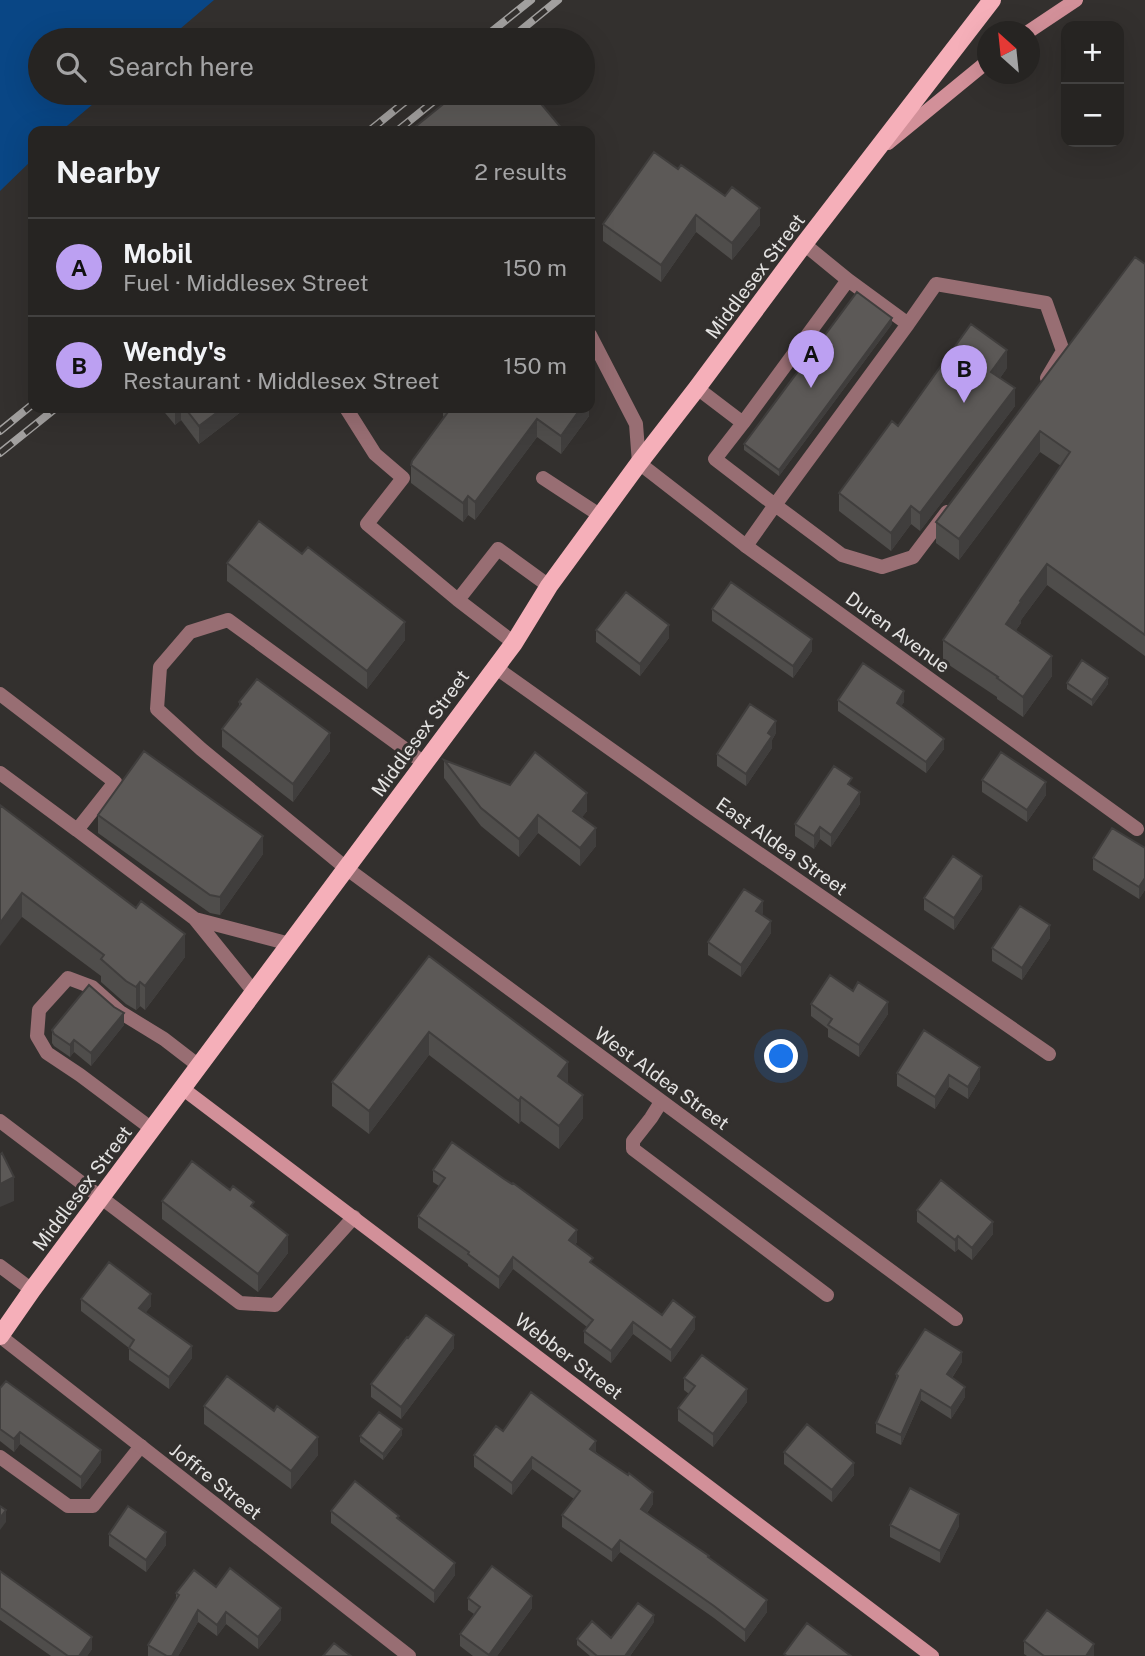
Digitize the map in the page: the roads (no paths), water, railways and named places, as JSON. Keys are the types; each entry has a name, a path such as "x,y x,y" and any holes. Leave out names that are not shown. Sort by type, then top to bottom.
{"main road":[{"name":"Middlesex Street","path":"0,1336 514,643 549,586 639,463 992,0"}],"street":[{"path":"1040,24 1076,0"},
{"name":"Middlesex Street","path":"873,155 977,70"},
{"path":"804,244 908,324"},
{"path":"848,280 715,459 842,555 883,567 913,557 953,504"},
{"path":"746,546 936,285 1046,303 1063,351 1041,387"},
{"path":"595,345 636,424 639,463"},
{"path":"698,388 743,424"},
{"path":"349,413 375,454 403,478 367,524 514,643"},
{"name":"Duren Avenue","path":"639,463 746,546 1137,829"},
{"path":"543,478 601,516"},
{"path":"458,600 498,549 549,586"},
{"name":"West Aldea Street","path":"424,763 228,620 190,632 160,667 157,709 201,749 346,868 956,1319"},
{"name":"East Aldea Street","path":"495,667 1049,1054"},
{"path":"0,694 116,782 77,830"},
{"path":"0,773 195,919 254,992"},
{"path":"195,919 290,944"},
{"path":"152,1129 80,1074 47,1053 37,1036 40,1010 68,978 92,987 120,1012 164,1039 200,1066"},
{"name":"Webber Street","path":"183,1088 932,1656"},
{"path":"661,1102 633,1141 633,1149 827,1295"},
{"path":"0,1121 240,1303 275,1305 354,1217"},
{"path":"0,1266 32,1290"},
{"name":"Joffre Street","path":"0,1336 409,1656"},
{"path":"0,1457 68,1506 93,1506 141,1446"}],"water":[{"path":"0,0 214,0 181,28 28,28 28,105 92,105 67,126 28,126 28,164 0,191"}],"railway":[{"path":"496,28 531,0"},
{"path":"524,28 558,0"},
{"path":"375,126 401,105"},
{"path":"403,126 429,105"},
{"path":"0,431 28,408"},
{"path":"0,453 50,413"}],"place":[{"name":"Mobil","path":"811,388"},
{"name":"Wendy's","path":"964,403"}]}
